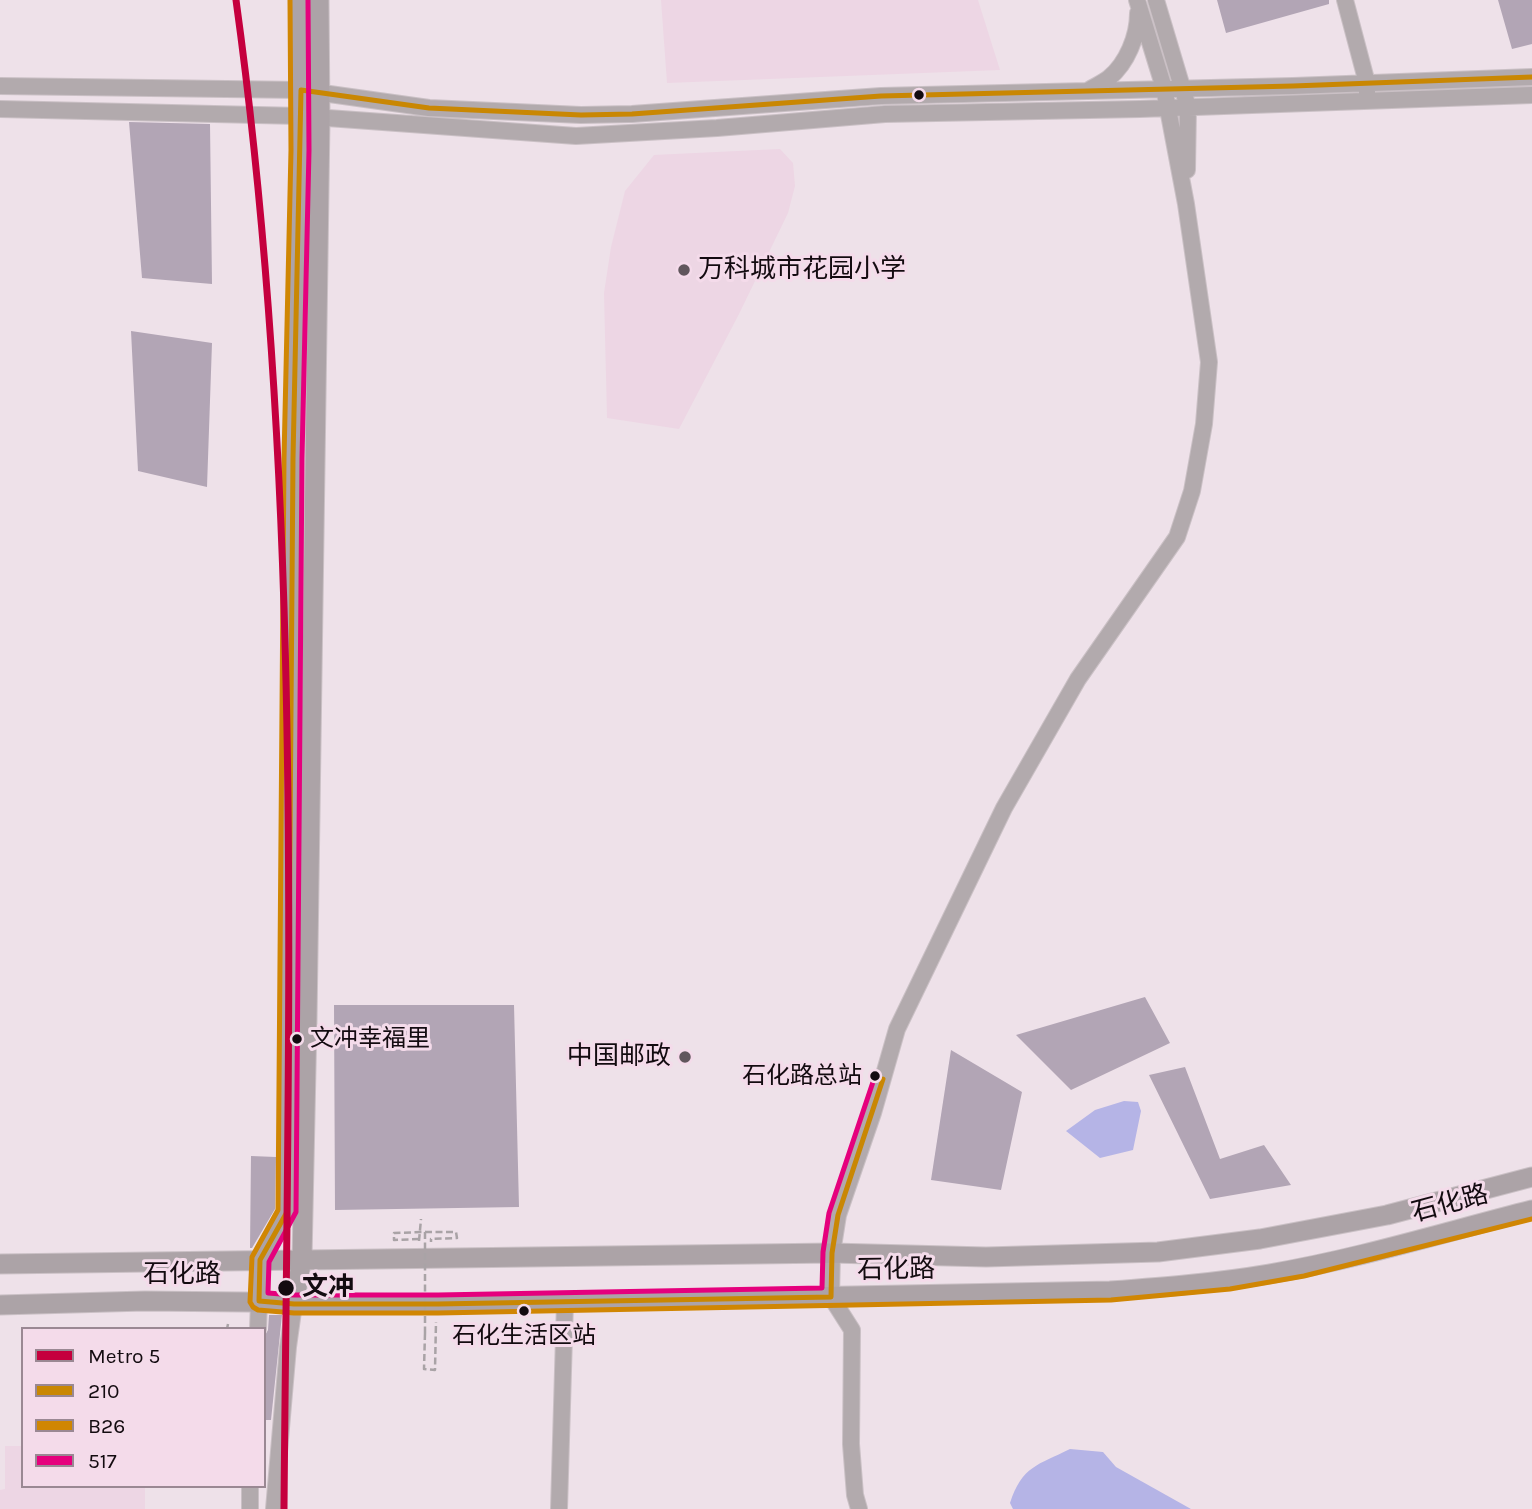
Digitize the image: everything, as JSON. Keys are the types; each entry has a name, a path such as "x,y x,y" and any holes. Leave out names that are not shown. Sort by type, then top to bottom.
{"main road":[{"path":"294,1304 302,1259 320,120 310,91 299,0"},
{"path":"259,1301 260,1260 287,1212 292,513 300,116 310,91 319,0"},
{"name":"石化路","path":"0,1264 832,1253 986,1256 1158,1252 1260,1239 1374,1218 1532,1177"},
{"name":"石化路","path":"0,1306 145,1301 259,1301 294,1304 565,1302 1110,1291 1199,1284 1271,1274 1369,1253 1532,1210"}],"street":[{"path":"1156,0 1188,107 1186,204"},
{"path":"1345,0 1367,83 1368,102"},
{"path":"1087,91 1110,78 1131,47 1138,25 1137,2"},
{"path":"859,1509 855,1495 851,1444 852,1330 831,1297 832,1253 838,1215 873,1113 897,1029 1003,808 1078,678 1177,537 1194,478 1204,424 1209,362 1186,204 1164,88 1137,2"},
{"path":"0,86 310,91 429,108 580,115 632,114 881,96 1532,77"},
{"path":"0,109 300,116 320,120 576,136 885,114 1168,108 1532,95"},
{"path":"258,1327 259,1301"},
{"path":"559,1509 565,1302"},
{"path":"274,1509 271,1452 294,1304"},
{"path":"250,1488 250,1509"}],"path":[{"path":"421,1219 419,1239 394,1240 394,1233 425,1232 456,1232 457,1238 431,1239"},
{"path":"425,1232 424,1369 435,1370 437,1320"}],"shaded area":[{"path":"661,0 978,0 1000,70 667,83"},
{"name":"万科城市花园小学","path":"780,149 793,163 795,186 788,213 679,429 607,418 604,293 611,247 625,191 654,155"},
{"path":"5,1446 21,1446 21,1488 145,1488 145,1509 0,1509 0,1490 5,1489"}],"water":[{"path":"1124,1101 1138,1102 1141,1111 1133,1150 1100,1158 1066,1131 1095,1110"},
{"path":"1070,1449 1103,1452 1116,1467 1191,1509 1013,1509 1010,1503 1026,1474 1040,1463"}],"building":[{"path":"1217,0 1329,0 1329,4 1226,33"},
{"path":"1498,0 1532,0 1532,44 1512,49"},
{"path":"129,122 210,124 212,284 142,278"},
{"path":"131,331 212,343 207,487 138,471"},
{"path":"1145,997 1170,1043 1071,1090 1016,1035"},
{"path":"334,1005 514,1005 519,1207 335,1210"},
{"path":"951,1050 1022,1092 1001,1190 931,1180"},
{"path":"1185,1067 1220,1159 1264,1145 1291,1185 1210,1199 1149,1075"},
{"path":"251,1156 276,1157 275,1209 250,1248"},
{"path":"269,1315 282,1315 271,1420 266,1420"}],"metro line":[{"name":"5","path":"236,0 258,188 273,376 283,564 289,943 284,1509"}],"transit line":[{"name":"B26","path":"290,0 291,150 284,458 278,1210 252,1257 250,1302 253,1307 258,1310 294,1313 438,1313 1111,1300 1230,1289 1304,1276 1532,1219"},
{"name":"517","path":"308,0 309,150 302,458 296,1212 269,1262 268,1293 438,1295 822,1288 823,1252 829,1213 875,1076"},
{"name":"210","path":"883,1079 838,1215 832,1253 831,1297 438,1304 294,1304 259,1301 260,1260 287,1212 293,458 301,90 429,108 581,115 632,114 881,96 1532,77"}],"place":[{"name":"万科城市花园小学","path":"684,270"},
{"name":"文冲幸福里","path":"297,1039"},
{"name":"中国邮政","path":"685,1057"},
{"name":"石化路总站","path":"875,1076"},
{"name":"文冲","path":"286,1288"},
{"name":"石化生活区站","path":"524,1311"}]}
